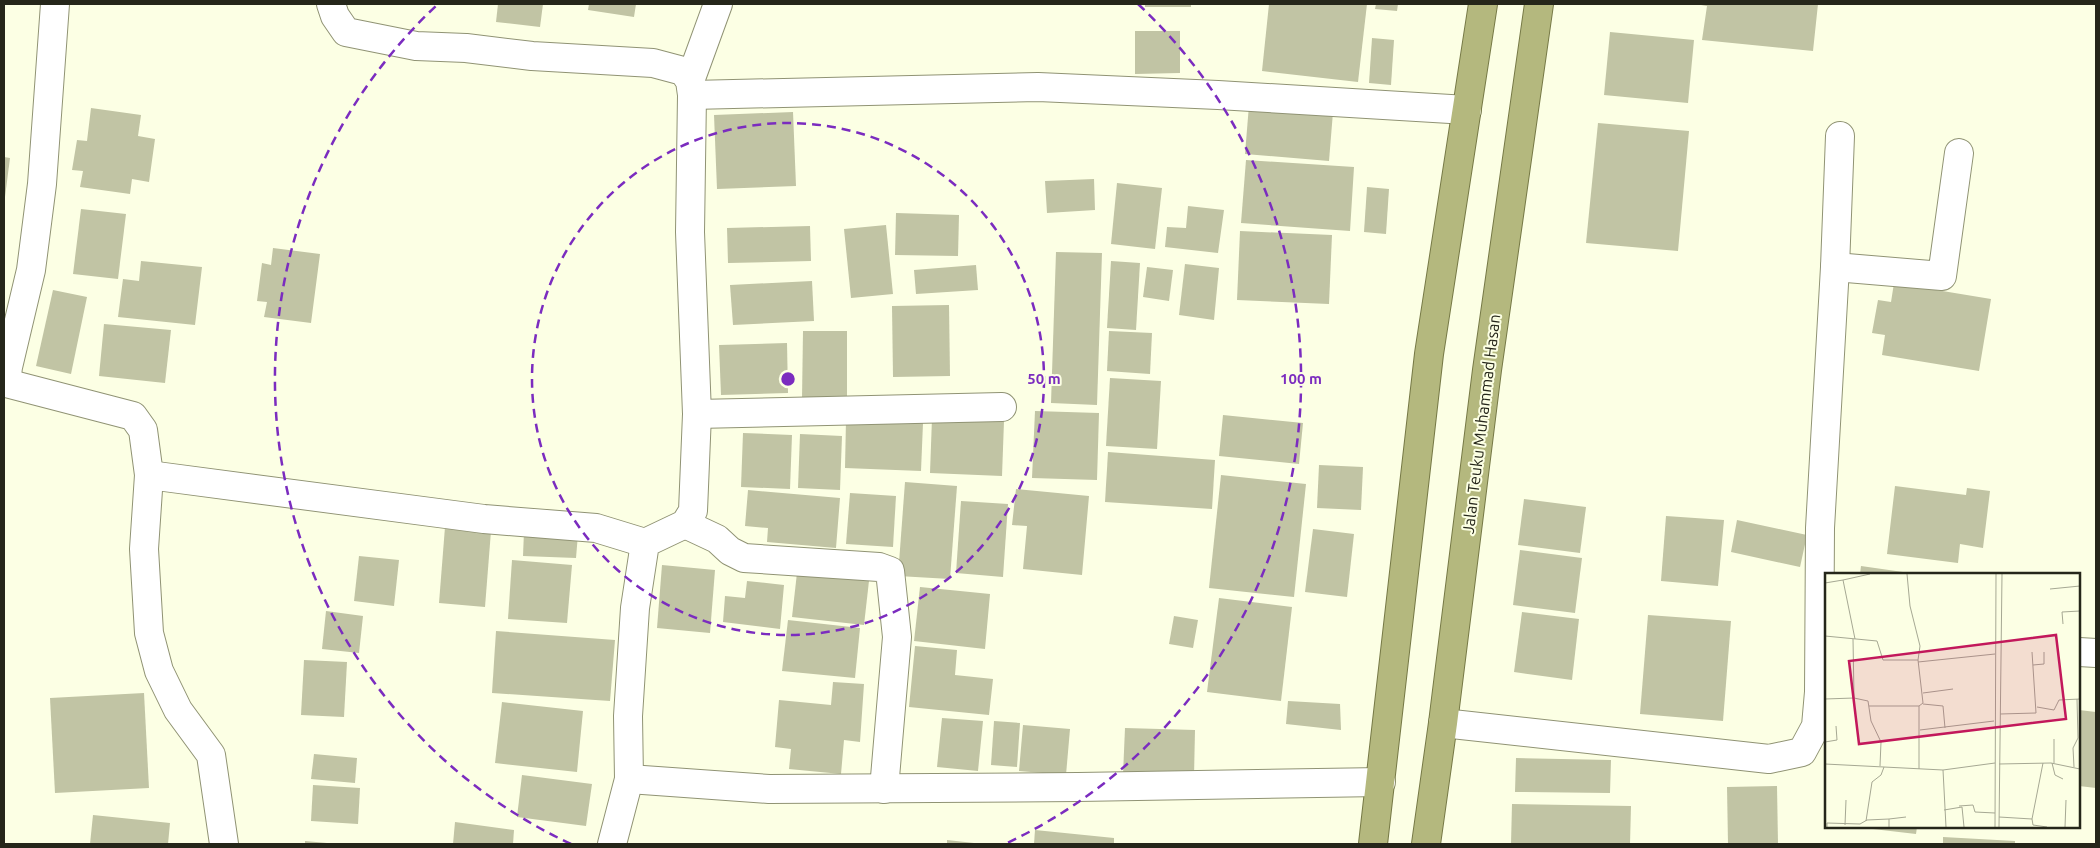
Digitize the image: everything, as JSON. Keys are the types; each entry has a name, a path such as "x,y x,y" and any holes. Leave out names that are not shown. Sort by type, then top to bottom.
{"highway":[{"path":"1373,844 1429,354 1483,4"},
{"name":"Jalan Teuku Muhammad Hasan","path":"1426,844 1487,370 1539,4"}],"street":[{"path":"55,4 42,184 32,270 5,383 133,416 144,430 149,475 144,549 150,633 159,671 178,710 211,755 224,844"},
{"path":"331,4 334,16 346,32 416,46 466,48 532,56 653,64 683,71 691,88"},
{"path":"149,475 484,519 596,528 645,543 685,524 693,511 697,414 690,232 691,88 718,4"},
{"path":"691,88 1038,87 1218,95 1467,110"},
{"path":"1443,723 1769,759 1802,752 1816,726 1822,693 1820,528 1835,267 1840,136"},
{"path":"1835,267 1942,276 1959,153"},
{"path":"697,414 1002,407"},
{"path":"685,524 717,539 730,551 744,558 879,567 890,571 897,637 884,789"},
{"path":"612,844 630,779 628,716 635,608 645,543"},
{"path":"2080,652 2096,653"},
{"path":"630,779 769,789 1381,782"}],"building":[{"path":"498,4 543,4 540,27 496,22"},
{"path":"589,4 636,4 634,17 588,10"},
{"path":"1145,4 1191,4 1191,7 1145,7"},
{"path":"1269,4 1367,4 1358,82 1262,71"},
{"path":"1376,4 1398,4 1397,11 1375,9"},
{"path":"1695,4 1818,4 1813,51 1702,40 1707,6"},
{"path":"1135,31 1180,31 1180,73 1135,74"},
{"path":"1610,32 1694,40 1688,103 1604,95"},
{"path":"1372,38 1394,40 1391,85 1369,83"},
{"path":"1249,105 1333,112 1329,161 1245,154"},
{"path":"91,108 141,115 138,136 155,139 149,182 132,179 130,194 80,187 83,171 72,170 77,140 87,141"},
{"path":"793,112 796,186 717,189 714,115"},
{"path":"1598,123 1689,131 1678,251 1586,243"},
{"path":"4,157 10,158 5,197 4,197"},
{"path":"1246,160 1354,167 1350,231 1241,223"},
{"path":"1094,179 1095,210 1047,213 1045,181"},
{"path":"1117,183 1162,188 1155,249 1111,244"},
{"path":"1367,187 1389,189 1386,234 1364,232"},
{"path":"1188,206 1224,210 1218,253 1165,247 1167,227 1186,228"},
{"path":"81,209 126,214 118,279 73,274"},
{"path":"896,213 959,215 958,256 895,255"},
{"path":"886,225 893,294 851,298 844,229"},
{"path":"810,226 811,261 728,263 727,228"},
{"path":"1240,231 1332,235 1329,304 1237,300"},
{"path":"273,248 320,254 311,323 264,317 267,302 257,301 262,263 271,265"},
{"path":"1056,252 1102,253 1097,405 1051,403"},
{"path":"141,261 202,267 195,325 118,317 123,279 139,281"},
{"path":"1111,261 1140,263 1136,330 1107,328"},
{"path":"1185,264 1219,268 1214,320 1179,315"},
{"path":"976,265 978,290 916,294 914,270"},
{"path":"1147,267 1173,270 1169,301 1143,297"},
{"path":"812,281 814,321 733,325 730,285"},
{"path":"1894,283 1991,299 1979,371 1882,355 1885,335 1872,333 1878,300 1891,302"},
{"path":"53,290 87,297 71,374 36,366"},
{"path":"949,305 950,376 893,377 892,306"},
{"path":"104,324 171,330 165,383 99,376"},
{"path":"803,331 847,331 847,399 802,399"},
{"path":"1109,331 1152,333 1150,374 1107,371"},
{"path":"787,343 788,393 721,395 719,345"},
{"path":"1110,378 1161,381 1157,449 1106,446"},
{"path":"1035,411 1099,413 1097,480 1032,478"},
{"path":"1223,415 1303,423 1299,464 1219,456"},
{"path":"932,418 1004,421 1002,476 930,473"},
{"path":"846,420 923,423 921,471 845,468"},
{"path":"743,433 792,435 790,489 741,487"},
{"path":"800,434 842,436 840,490 798,488"},
{"path":"1108,452 1215,460 1212,509 1105,502"},
{"path":"1319,465 1363,467 1361,510 1317,508"},
{"path":"1221,475 1306,484 1294,597 1209,588"},
{"path":"905,482 957,486 950,579 898,576"},
{"path":"1895,486 1966,495 1967,488 1990,491 1983,548 1960,544 1958,563 1887,554"},
{"path":"1016,489 1089,496 1082,575 1023,569 1027,526 1012,525"},
{"path":"748,490 840,498 836,548 767,542 768,528 745,526"},
{"path":"850,493 896,496 893,547 846,544"},
{"path":"1524,499 1586,507 1580,553 1518,545"},
{"path":"961,501 1008,504 1003,577 956,573"},
{"path":"1666,516 1724,520 1718,586 1661,581"},
{"path":"1737,520 1807,535 1800,567 1731,552"},
{"path":"445,527 491,531 485,607 439,603"},
{"path":"1313,529 1354,534 1347,597 1305,592"},
{"path":"524,531 578,534 576,558 523,556"},
{"path":"1520,550 1582,558 1575,613 1513,605"},
{"path":"359,556 399,560 394,606 354,601"},
{"path":"512,560 572,565 567,623 508,619"},
{"path":"798,564 870,572 864,625 792,617"},
{"path":"662,565 715,570 710,633 657,628"},
{"path":"1861,566 1910,573 1860,573"},
{"path":"747,581 784,585 780,629 723,622 725,596 745,598"},
{"path":"920,587 990,594 985,649 914,641"},
{"path":"1219,598 1292,607 1281,701 1207,692"},
{"path":"326,611 363,616 359,653 322,649"},
{"path":"1522,612 1579,619 1572,680 1514,672"},
{"path":"1648,615 1731,621 1723,721 1640,714"},
{"path":"1174,616 1198,620 1193,648 1169,644"},
{"path":"788,620 860,628 855,678 782,671"},
{"path":"496,631 615,640 610,701 492,693"},
{"path":"915,646 957,650 955,675 993,679 989,715 909,707"},
{"path":"304,660 347,662 344,717 301,715"},
{"path":"833,682 864,684 860,742 844,740 841,774 789,769 791,749 775,747 779,700 831,705"},
{"path":"144,693 149,788 55,793 50,698"},
{"path":"1288,701 1340,704 1341,730 1286,724"},
{"path":"502,702 583,711 577,772 495,763"},
{"path":"2080,710 2096,712 2096,788 2080,786"},
{"path":"942,718 983,721 978,771 937,767"},
{"path":"994,721 1020,723 1017,767 991,765"},
{"path":"1023,725 1070,729 1066,775 1019,771"},
{"path":"1125,728 1195,730 1194,777 1123,775"},
{"path":"314,754 357,758 355,783 311,779"},
{"path":"1516,758 1611,760 1610,793 1515,792"},
{"path":"522,775 592,784 586,826 517,817"},
{"path":"313,785 360,788 358,824 311,821"},
{"path":"1777,786 1778,844 1728,844 1727,787"},
{"path":"1512,804 1631,806 1630,844 1511,844"},
{"path":"93,815 170,823 168,844 90,844"},
{"path":"455,822 514,830 513,844 453,844"},
{"path":"1874,828 1917,828 1916,834"},
{"path":"1035,830 1114,838 1114,844 1034,844"},
{"path":"1943,837 2015,841 2015,844 1943,844"},
{"path":"947,840 974,843 974,844 947,844"},
{"path":"305,841 327,843 327,844 305,844"}]}
